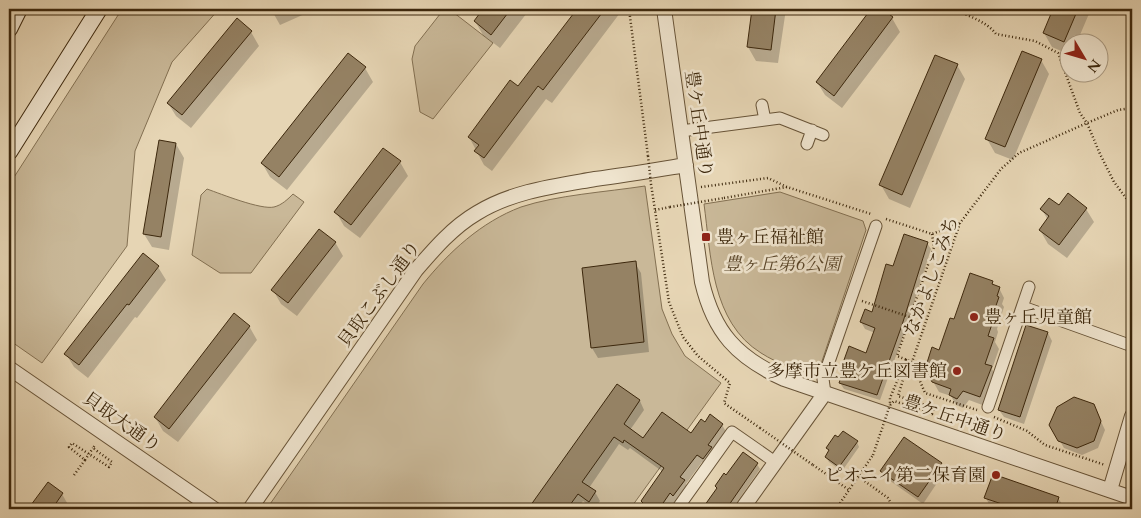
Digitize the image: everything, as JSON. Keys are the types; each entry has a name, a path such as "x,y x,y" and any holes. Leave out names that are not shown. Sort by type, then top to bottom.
{"main road":[{"path":"9,29 19,9"},
{"path":"9,152 99,9"}],"street":[{"name":"豊ケ丘中通り","path":"664,9 702,282 706,300 717,323 731,343 748,360 784,379 1132,498"},
{"path":"762,105 765,120"},
{"path":"681,132 780,118 818,132 807,144"},
{"name":"貝取こぶし通り","path":"250,509 416,270 441,242 456,229 478,213 525,193 550,187 686,165"},
{"path":"742,509 825,393 824,379 876,226"},
{"path":"989,411 1029,287"},
{"path":"1023,307 1132,346"},
{"name":"貝取大通り","path":"9,368 214,509"},
{"path":"1110,490 1132,416"},
{"path":"677,509 732,432 775,462"}],"path":[{"path":"629,9 669,302 683,337 698,356 730,383 724,404 849,490"},
{"path":"953,9 983,23 996,34 1035,41 1058,53 1080,113 1087,123 1114,182 1132,206"},
{"name":"なかよしこみち","path":"906,360 912,362 960,223 1001,169 1019,153 1118,110 1132,108"},
{"path":"698,188 768,178 787,187 932,234 960,223"},
{"path":"655,210 787,187"},
{"path":"906,360 897,356 934,247 932,234"},
{"path":"851,298 910,316"},
{"path":"906,360 906,370 898,396 976,422 981,412 925,393 912,362"},
{"path":"890,398 901,368 906,360"},
{"path":"836,509 873,455 890,405 894,401 932,414 934,408"},
{"path":"989,411 1027,431 1045,445 1106,466"},
{"path":"84,460 69,447 72,443 109,467 112,462 93,448"},
{"path":"74,475 96,443"},
{"path":"859,477 888,498 894,509"}],"green space":[{"path":"122,9 219,9 172,62 135,151 127,246 42,363 9,340 9,185"},
{"path":"444,9 449,9 493,43 433,119 420,112 412,59 415,46"},
{"path":"645,186 662,309 672,334 685,356 721,383 630,509 268,509 423,284 467,239 492,221 521,207 566,197"},
{"path":"207,189 260,206 274,207 280,205 293,194 304,202 251,273 220,273 192,255 201,195"},
{"name":"豊ヶ丘第6公園","path":"780,192 863,221 866,230 817,376 774,360 744,340 732,324 716,286 704,204"}],"building":[{"path":"483,9 511,9 491,35 474,21"},
{"path":"577,9 605,9 543,90 538,86 484,158 474,151 479,145 468,137 510,80 518,86"},
{"path":"752,9 776,9 771,50 747,47"},
{"path":"871,9 882,9 893,17 834,96 816,82"},
{"path":"1053,9 1078,9 1068,32 1058,32 1058,39 1043,33"},
{"path":"237,18 252,31 182,115 167,103"},
{"path":"1022,51 1042,59 1005,147 985,139"},
{"path":"348,53 366,67 279,177 261,163"},
{"path":"935,55 958,64 902,195 879,185"},
{"path":"159,140 176,143 161,237 143,234"},
{"path":"383,148 401,161 351,225 334,212"},
{"path":"1068,193 1087,208 1059,245 1039,230 1049,216 1040,209 1049,198 1059,205"},
{"path":"319,229 336,242 288,303 271,290"},
{"path":"904,234 928,242 902,325 877,395 839,383 847,361 844,360 849,346 866,353 875,328 860,322 865,309 872,312 886,264 893,266"},
{"path":"143,253 159,266 79,365 64,354"},
{"path":"636,261 644,342 591,348 582,268"},
{"path":"970,273 993,281 992,284 1000,287 988,336 994,338 985,364 992,366 980,397 963,391 957,399 949,395 951,389 932,382 925,369 932,347 939,350 950,318 954,319"},
{"path":"234,313 250,326 169,429 154,417"},
{"path":"1026,325 1048,332 1020,417 998,410"},
{"path":"617,384 640,400 624,424 643,438 662,412 691,433 701,419 705,422 710,414 723,424 708,445 712,447 703,459 697,455 680,477 685,480 673,496 670,493 659,509 640,509 644,504 641,501 664,468 624,440 623,443 614,437 582,482 596,491 589,502 578,494 567,509 528,509"},
{"path":"1074,397 1094,404 1101,421 1094,441 1077,448 1058,441 1049,425 1057,407"},
{"path":"843,431 858,441 839,467 825,457 829,450 826,448 835,435 838,437"},
{"path":"904,437 942,463 918,497 880,471"},
{"path":"743,452 758,463 726,509 702,509 717,488 715,486 724,473 726,475"},
{"path":"993,474 1059,497 1055,509 1017,509 984,498"},
{"path":"48,482 63,493 52,509 28,509"}],"place":[{"name":"豊ヶ丘福祉館","path":"706,237"},
{"name":"豊ヶ丘児童館","path":"974,317"},
{"name":"多摩市立豊ケ丘図書館","path":"957,371"},
{"name":"ピオニイ第二保育園","path":"996,475"}]}
